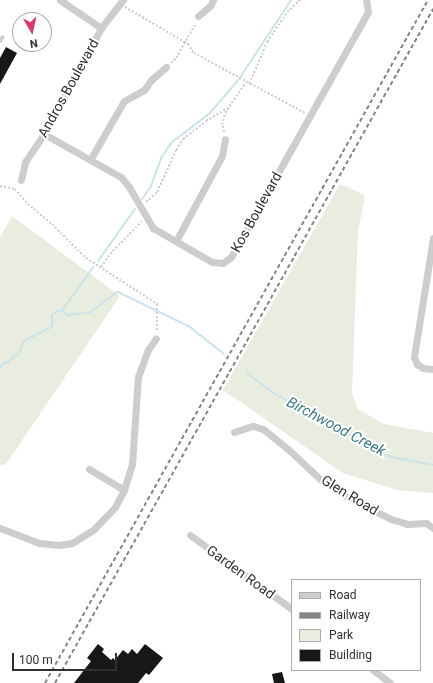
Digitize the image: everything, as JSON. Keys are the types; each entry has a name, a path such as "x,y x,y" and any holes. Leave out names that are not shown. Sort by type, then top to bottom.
{"street":[{"path":"60,0 101,28"},
{"path":"198,16 210,6 213,0"},
{"name":"Kos Boulevard","path":"44,134 121,177 129,187 145,217 153,228 212,262 223,263 231,257 368,12 366,0"},
{"name":"Andros Boulevard","path":"21,180 25,162 44,134 101,28 122,2"},
{"path":"90,160 124,101 144,90 151,80 166,67"},
{"path":"176,241 222,156 225,139"},
{"path":"433,238 414,357 417,364 423,368 433,370"},
{"path":"0,528 39,543 59,545 72,543 83,537 104,520 115,507 124,490 132,464 138,377 148,350 156,338"},
{"name":"Glen Road","path":"234,432 253,426 263,429 289,450 320,479 344,496 391,519 407,524 426,523 433,528"},
{"path":"89,469 124,490"},
{"name":"Garden Road","path":"190,535 291,608"},
{"path":"374,671 390,683"}],"path":[{"path":"249,84 267,42 288,12 300,0"},
{"path":"122,2 185,42 194,53 310,116"},
{"path":"166,67 176,58 195,28 198,16"},
{"path":"225,139 222,125 229,107 246,82"},
{"path":"139,206 150,199 156,192 176,150 183,139 206,121 229,107"},
{"path":"0,186 15,189 28,204 55,227 86,258 157,304 158,321 156,338"},
{"path":"101,267 110,254 145,217"}],"green space":[{"path":"340,184 365,195 358,231 352,394 358,409 384,424 433,433 433,493 397,490 343,473 223,390"},
{"path":"12,216 120,296 6,464 0,465 0,237"}],"building":[{"path":"6,47 12,50 12,52 17,53 0,84 0,58"},
{"path":"98,644 104,649 102,652 111,660 113,658 115,660 123,650 128,654 132,649 137,654 145,644 163,658 149,675 146,673 138,683 74,683 91,661 87,658"},
{"path":"282,672 285,683 274,683 272,674"}],"waterway":[{"path":"142,199 151,186 161,158 171,143 210,113 239,79 291,0"},
{"path":"98,261 135,209"},
{"path":"62,311 93,267"},
{"name":"Birchwood Creek","path":"0,369 3,363 8,362 14,356 18,355 24,341 52,327 52,315 57,311 62,311 67,315 90,312 118,292 190,327 224,354"},
{"name":"Birchwood Creek","path":"247,373 275,394 387,456 433,465"}],"railway":[{"path":"45,683 428,0"},
{"path":"55,683 433,9"}]}
